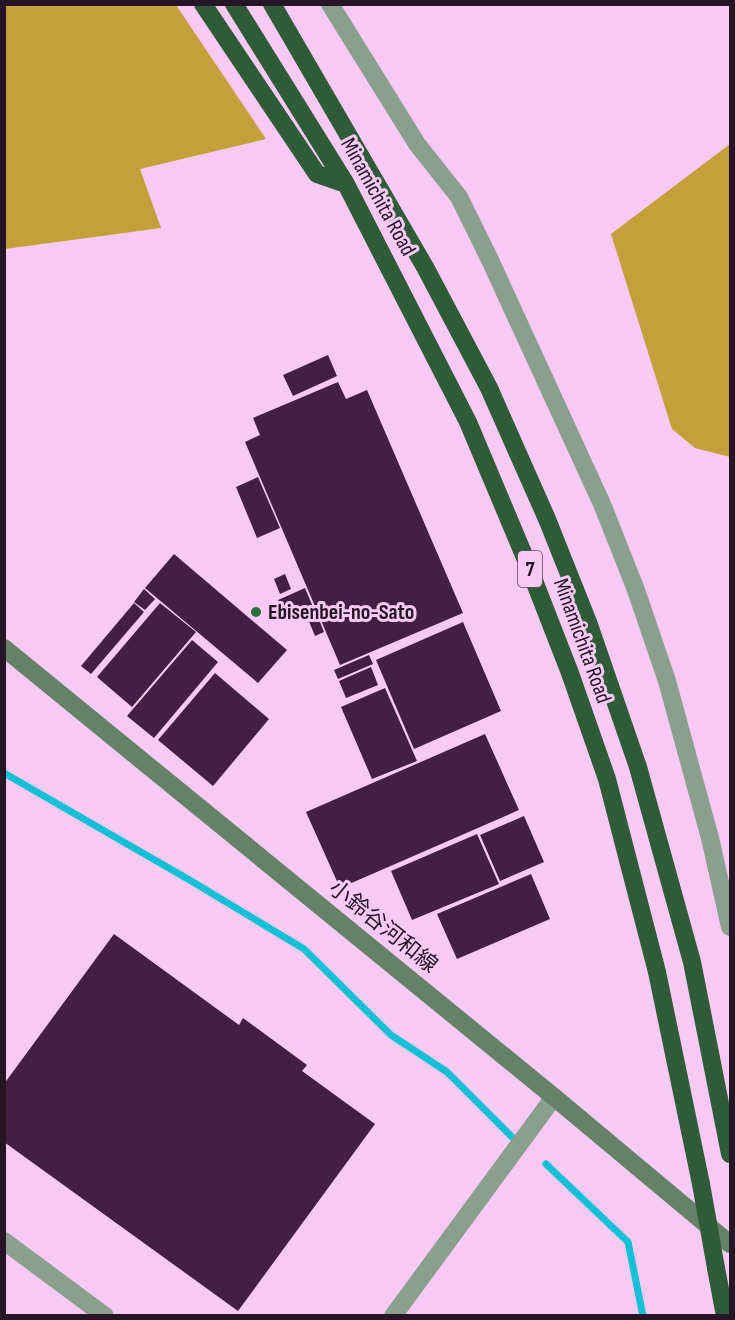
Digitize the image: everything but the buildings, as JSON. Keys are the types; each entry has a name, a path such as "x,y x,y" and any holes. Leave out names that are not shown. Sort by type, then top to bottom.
{"highway":[{"path":"203,4 317,174 346,184"},
{"name":"Minamichita Road","path":"234,4 346,184 468,422 526,560 607,779 657,972 701,1184 725,1316"},
{"name":"Minamichita Road","path":"272,4 425,267 489,388 576,591 638,767 689,951 730,1154"}],"main road":[{"name":"小鈴谷河和線","path":"4,648 554,1097 730,1244"}],"street":[{"path":"330,4 417,144 459,197 602,504 636,590 667,681 710,838 730,927"},
{"path":"393,1316 554,1097"},
{"path":"4,1241 105,1316"}],"shaded area":[{"path":"4,5 176,5 266,139 140,169 161,228 5,249"},
{"path":"730,144 730,457 695,448 672,429 611,234"}],"waterway":[{"path":"4,773 304,949 391,1035 447,1072 513,1138"},
{"path":"546,1164 628,1242 643,1316"}],"place":[{"name":"Ebisenbei-no-Sato","path":"256,612"}]}
